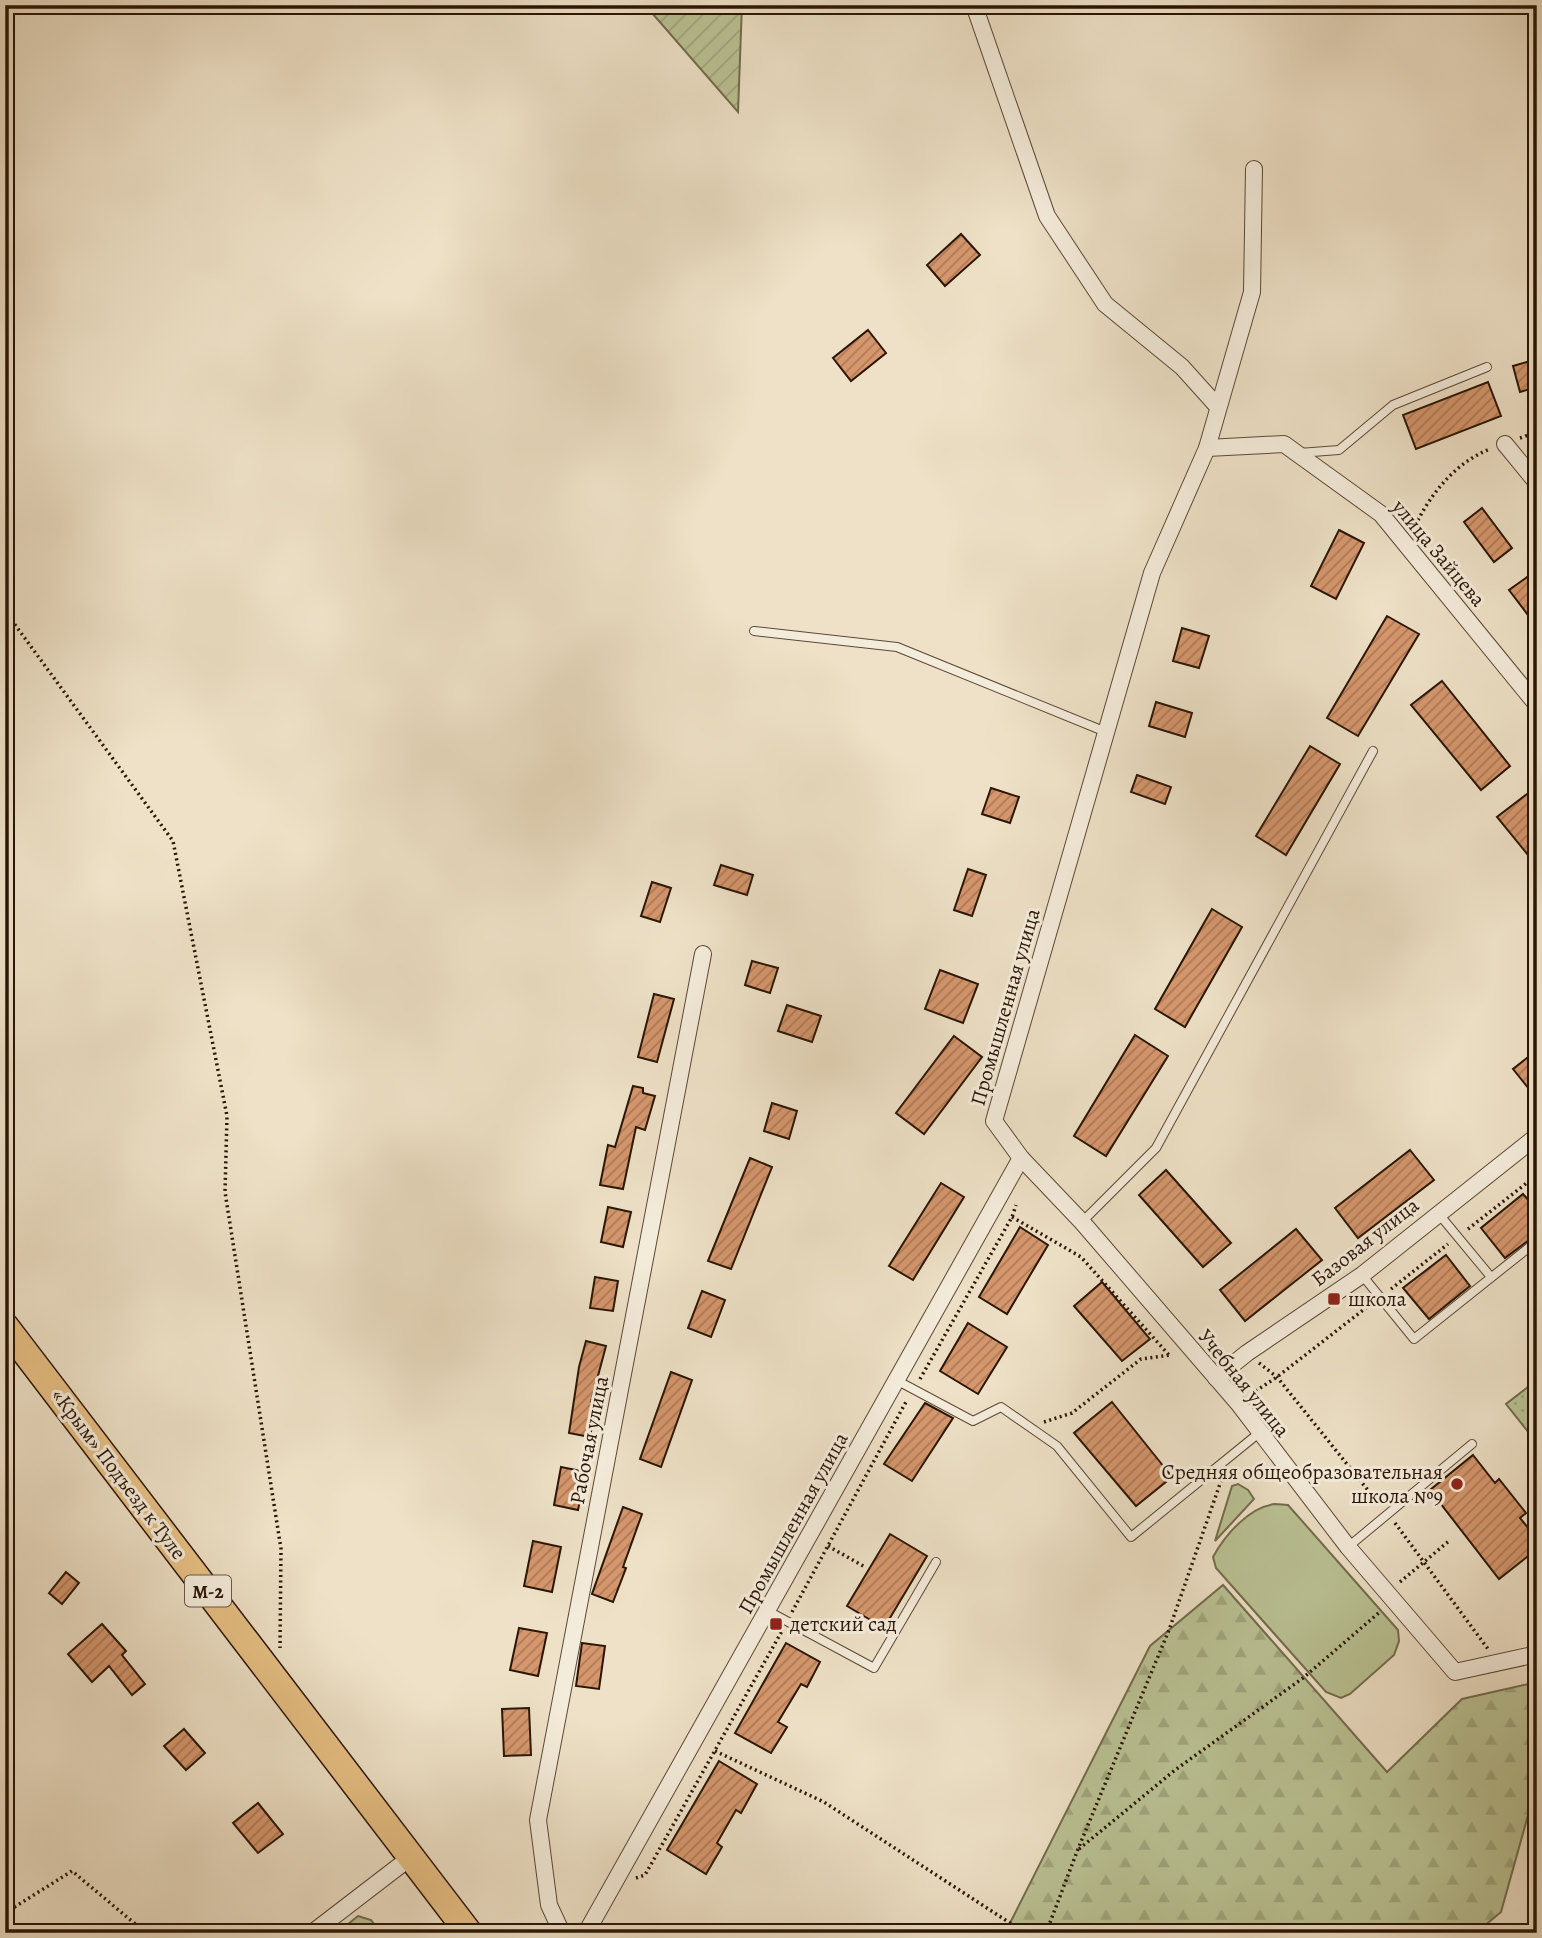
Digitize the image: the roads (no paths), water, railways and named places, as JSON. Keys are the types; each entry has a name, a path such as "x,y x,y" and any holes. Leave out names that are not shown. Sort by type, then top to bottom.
{"main road":[{"name":"«Крым» Подъезд к Туле","path":"5,1325 469,1933"}],"street":[{"path":"974,5 1047,216 1105,304 1182,367 1218,407"},
{"name":"Промышленная улица","path":"586,1933 1021,1158 994,1121 1152,573 1207,448 1252,292 1254,169"},
{"name":"улица Зайцева","path":"1207,448 1284,444 1381,514 1537,705"},
{"path":"1505,444 1537,483"},
{"name":"Рабочая улица","path":"562,1933 549,1905 538,1820 703,954"},
{"name":"Базовая улица","path":"1216,1378 1247,1353 1362,1275 1537,1136"},
{"name":"Учебная улица","path":"1021,1158 1082,1222 1216,1378 1348,1547 1455,1672 1537,1654"},
{"path":"312,1933 411,1857"}],"lane":[{"path":"1296,453 1339,450 1393,405 1487,367"},
{"path":"754,631 897,648 1106,732"},
{"path":"1082,1222 1156,1148 1373,751"},
{"path":"1438,1213 1491,1277"},
{"path":"1362,1275 1414,1339 1537,1241"},
{"path":"898,1381 973,1421 1001,1407 1056,1446 1131,1537 1259,1433"},
{"path":"1348,1547 1472,1444"},
{"path":"768,1611 874,1668 936,1562"}],"place":[{"name":"школа","path":"1334,1299"},
{"name":"Средняя общеобразовательная школа №9","path":"1457,1484"},
{"name":"детский сад","path":"776,1624"}]}
